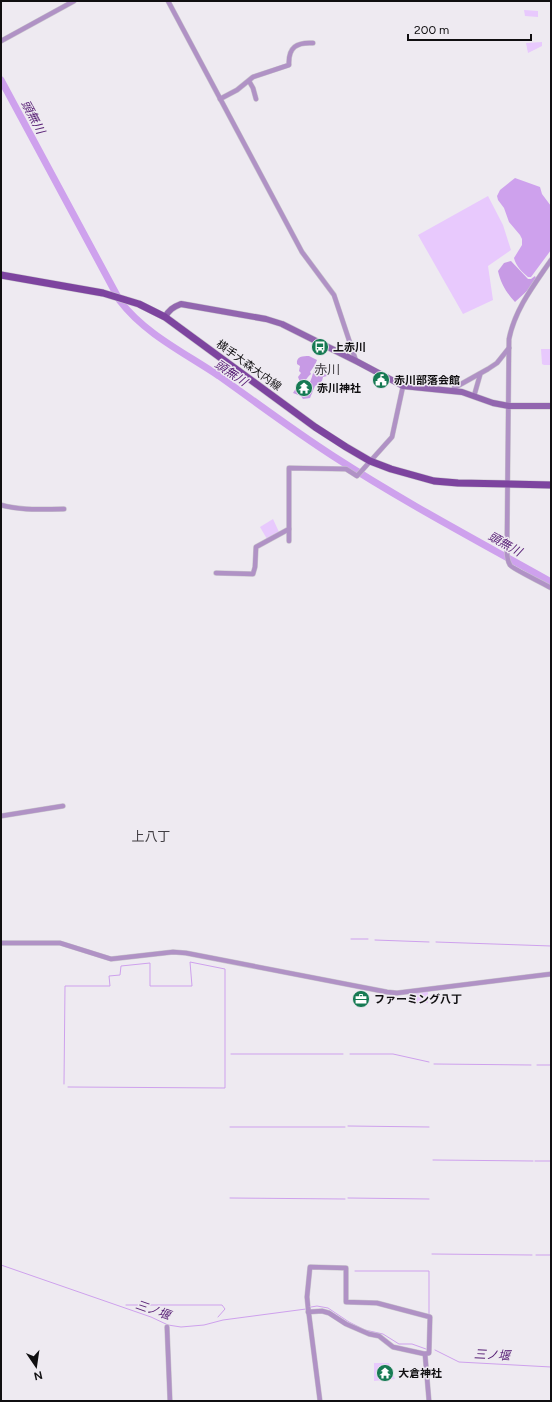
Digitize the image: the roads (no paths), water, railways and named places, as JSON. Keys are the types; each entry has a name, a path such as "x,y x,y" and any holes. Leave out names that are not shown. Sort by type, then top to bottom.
{"main road":[{"name":"横手大森大内線","path":"1,274 103,293 124,299 165,317 315,427 370,461 391,469 434,481 551,485"}],"street":[{"path":"1,40 74,1"},
{"path":"168,1 302,252 334,295 356,361"},
{"path":"220,99 237,90 253,77 289,65 289,57 293,49 299,44 313,43"},
{"path":"249,81 256,99"},
{"path":"551,260 518,311 509,339 507,543 508,561 512,569 551,588"},
{"path":"165,317 169,310 174,306 181,304 266,319 282,324 403,386 454,391 509,406 551,406"},
{"path":"454,391 454,388 480,374 497,362 509,348"},
{"path":"474,396 480,374"},
{"path":"289,541 290,468 346,469 357,476 392,437 403,386"},
{"path":"1,505 14,509 26,510 64,509"},
{"path":"216,574 253,574 255,567 256,547 289,529"},
{"path":"1,816 62,806"},
{"path":"1,943 60,943 111,959 173,952 186,953 397,993 551,974"},
{"path":"308,1312 322,1310 346,1324 369,1334 379,1336 393,1347 424,1354 429,1353 430,1317 377,1303 346,1302 346,1268 310,1267 307,1297 308,1312 320,1401"},
{"path":"167,1327 170,1401"},
{"path":"424,1354 429,1401"}],"waterway":[{"name":"頭無川","path":"1,80 120,301 130,313 153,333 219,376 333,456 441,521 551,582"},
{"path":"351,939 368,939"},
{"path":"375,940 429,942"},
{"path":"436,942 551,946"},
{"path":"64,1084 65,986 110,986 109,976 120,975 121,966 150,963 150,986 192,986 190,962 225,969 225,1088 68,1087"},
{"path":"231,1054 343,1054"},
{"path":"350,1054 393,1054 429,1062"},
{"path":"434,1064 531,1065"},
{"path":"537,1065 551,1065"},
{"path":"348,1126 429,1127"},
{"path":"230,1127 345,1127"},
{"path":"433,1160 533,1161"},
{"path":"535,1161 551,1161"},
{"path":"230,1198 345,1199"},
{"path":"348,1198 429,1199"},
{"path":"432,1254 532,1255"},
{"path":"536,1255 551,1255"},
{"name":"三ノ堰","path":"1,1265 151,1317 168,1325 181,1327 204,1325 223,1320 306,1309"},
{"path":"355,1271 429,1271 429,1314"},
{"path":"126,1305 222,1305 225,1309 218,1317"},
{"name":"三ノ堰","path":"311,1307 317,1306 328,1308 349,1322 365,1330 383,1334 399,1344 412,1344 426,1349"},
{"name":"三ノ堰","path":"435,1350 459,1362 551,1367"}],"place":[{"name":"上赤川","path":"320,347"},
{"name":"赤川部落会館","path":"381,380"},
{"name":"赤川神社","path":"304,388"},
{"name":"ファーミング八丁","path":"361,999"},
{"name":"大倉神社","path":"385,1373"}],"district":[{"name":"赤川","path":"327,369"},
{"name":"上八丁","path":"151,836"}]}
